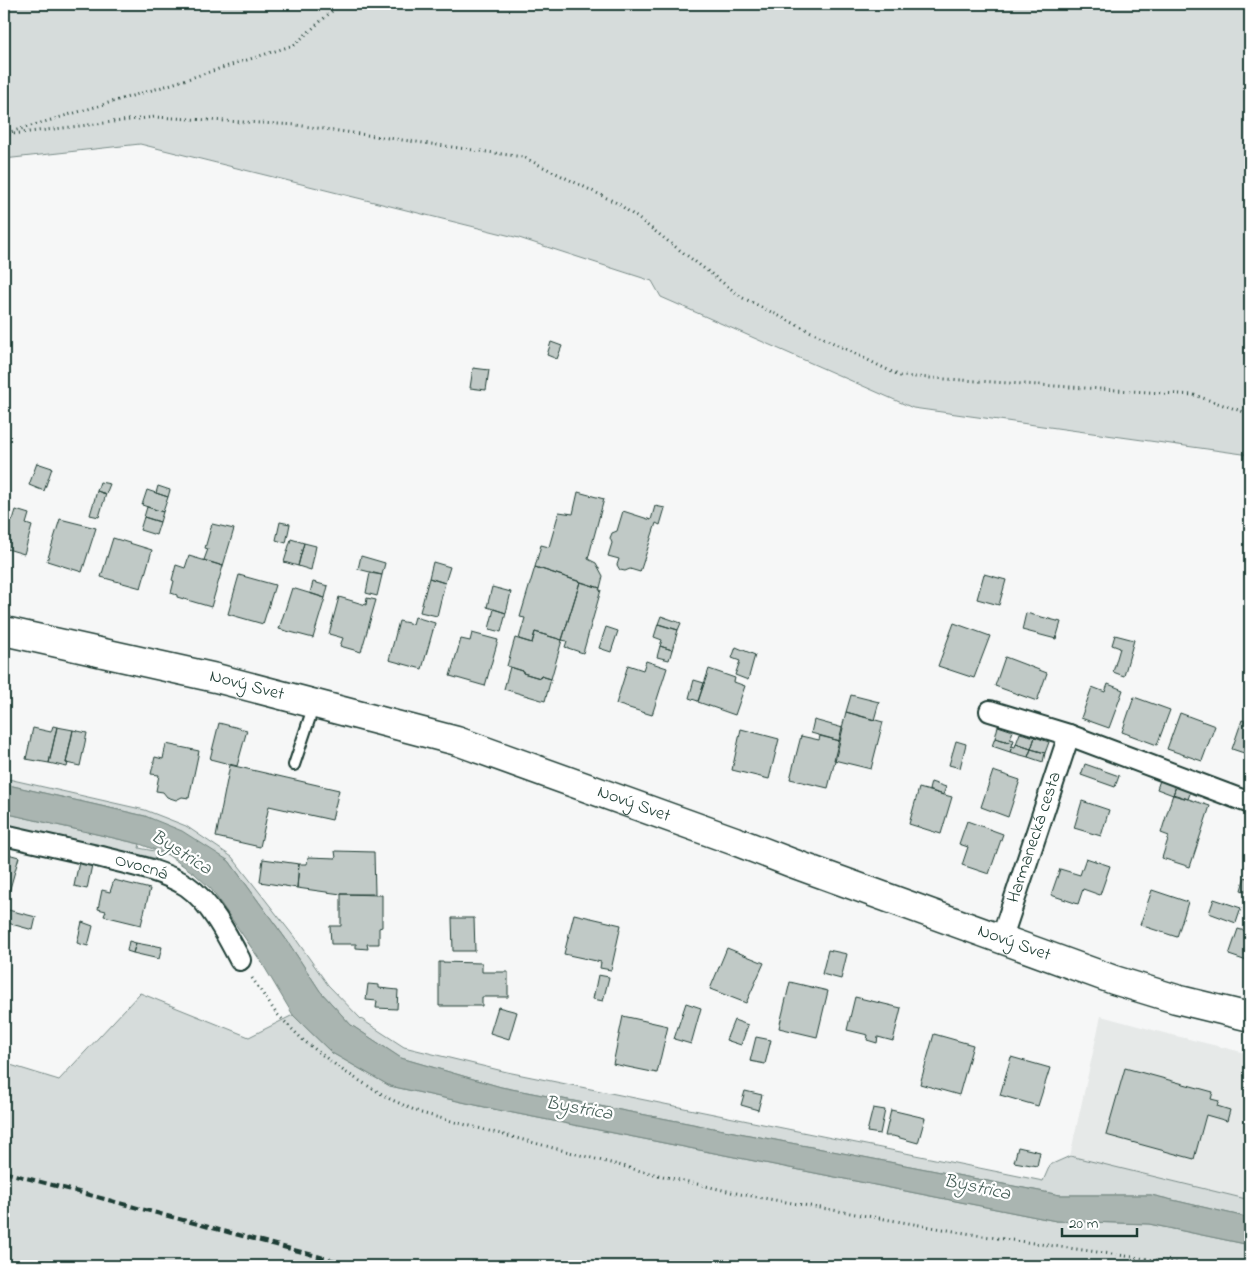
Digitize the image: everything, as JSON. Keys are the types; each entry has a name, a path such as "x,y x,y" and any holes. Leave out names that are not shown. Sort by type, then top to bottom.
{"main road":[{"name":"Nový Svet","path":"4,631 216,678 457,741 1114,980 1176,999 1250,1017"}],"street":[{"path":"990,711 1069,735 1250,803"},
{"name":"Harmanecká cesta","path":"1001,940 1069,735"},
{"name":"Ovocná","path":"4,835 134,864 174,879 188,887 205,902 229,938 240,960"}],"lane":[{"path":"294,766 314,703"}],"path":[{"path":"4,134 294,45 340,4"},
{"path":"4,134 155,117 296,125 523,157 619,204 743,298 900,376 1194,395 1250,414"},
{"path":"240,960 276,1013 304,1041 345,1072 390,1099 421,1113 641,1171 740,1194 983,1236 1197,1266"}],"shaded area":[{"path":"4,4 1250,4 1250,455 913,408 661,297 652,281 519,238 140,144 4,159"},
{"path":"4,778 145,810 186,826 232,857 295,938 328,985 361,1019 404,1047 507,1072 1043,1181 1050,1165 1070,1156 1250,1200 1250,1218 1151,1195 1060,1195 501,1087 401,1058 351,1025 320,991 288,942 229,861 145,816 4,784"},
{"path":"4,813 140,844 139,848 159,852 163,856 158,859 137,854 136,856 4,826"},
{"path":"140,993 249,1037 293,1015 332,1053 390,1086 498,1110 1056,1221 1149,1224 1250,1245 1250,1266 4,1266 4,1063 59,1080"},
{"path":"1101,1016 1250,1054 1250,1200 1070,1156"}],"water":[{"name":"Bystrica","path":"4,784 145,816 182,831 229,861 288,942 320,991 351,1025 401,1058 501,1087 1060,1195 1151,1195 1250,1218 1250,1245 1149,1224 1056,1221 498,1110 390,1086 332,1053 293,1015 262,963 211,889 195,874 168,855 140,844 4,813"}],"building":[{"path":"551,342 562,346 557,359 547,355"},
{"path":"473,368 489,370 486,390 470,388"},
{"path":"37,463 52,468 44,491 29,485"},
{"path":"100,482 110,484 106,494 97,491"},
{"path":"158,486 170,490 168,497 156,493"},
{"path":"147,490 168,497 163,512 142,505"},
{"path":"97,491 106,494 99,517 90,515"},
{"path":"578,492 604,499 588,559 596,563 603,576 600,588 535,567 541,545 549,547 559,512 573,514"},
{"path":"655,506 665,508 660,525 656,523 640,572 630,569 620,570 617,565 619,559 608,556 612,543 610,538 612,533 617,531 623,511 651,520"},
{"path":"147,507 163,512 160,522 144,517"},
{"path":"16,510 29,514 26,524 32,526 24,554 4,548 4,517 13,520"},
{"path":"144,517 160,522 156,535 140,530"},
{"path":"60,519 96,528 82,572 47,561"},
{"path":"280,522 290,524 286,543 276,540"},
{"path":"212,524 234,529 223,566 204,560 208,549 205,548"},
{"path":"113,538 152,550 141,588 101,577"},
{"path":"291,539 304,543 298,566 284,562"},
{"path":"304,543 316,546 311,570 298,566"},
{"path":"189,556 223,566 211,607 177,597 177,595 171,593 176,565 185,568"},
{"path":"361,556 385,563 382,575 358,569"},
{"path":"433,562 450,567 445,583 429,578"},
{"path":"535,567 580,582 562,640 535,632 532,643 519,639 525,618 520,617"},
{"path":"370,573 382,575 377,596 366,593"},
{"path":"984,574 1006,580 999,605 977,599"},
{"path":"239,575 275,585 263,624 228,614"},
{"path":"429,578 445,583 437,616 420,612"},
{"path":"313,582 328,586 325,598 310,593"},
{"path":"580,582 600,588 599,590 601,590 583,653 565,647 567,641 562,640"},
{"path":"492,587 511,592 506,613 487,607"},
{"path":"292,588 325,598 313,638 279,629"},
{"path":"339,597 366,605 367,598 376,600 361,652 340,646 343,638 329,634"},
{"path":"494,609 506,613 501,632 489,629"},
{"path":"1026,613 1061,622 1056,639 1022,630"},
{"path":"661,616 681,623 678,630 658,624"},
{"path":"415,617 435,623 422,669 389,660 399,621 413,624"},
{"path":"954,623 990,636 974,678 938,666"},
{"path":"658,624 678,630 672,650 660,646 662,640 654,637"},
{"path":"606,627 618,631 611,652 599,648"},
{"path":"535,632 562,640 551,679 523,673 523,671 507,666 515,638 532,643"},
{"path":"472,633 498,640 485,686 450,676 461,639 470,641"},
{"path":"1115,635 1134,640 1124,676 1113,672 1120,648 1112,645"},
{"path":"660,646 672,650 669,660 657,657"},
{"path":"736,647 755,655 748,680 735,675 740,661 732,658"},
{"path":"1005,657 1047,673 1037,701 995,686"},
{"path":"646,661 667,668 652,715 616,704 628,665 643,670"},
{"path":"510,667 540,678 541,676 551,679 545,701 504,689"},
{"path":"709,669 735,678 734,682 745,686 735,715 698,702"},
{"path":"694,680 704,683 698,701 689,698"},
{"path":"1108,684 1123,690 1109,728 1081,718 1092,687 1105,692"},
{"path":"851,695 879,702 874,720 846,712"},
{"path":"1134,697 1170,710 1157,745 1122,732"},
{"path":"846,712 883,722 871,769 834,760"},
{"path":"1180,713 1215,726 1202,761 1167,749"},
{"path":"814,720 843,728 840,741 811,733"},
{"path":"1242,720 1250,723 1250,755 1232,749"},
{"path":"219,723 247,730 237,766 210,759"},
{"path":"53,726 57,727 49,763 26,759 33,728 51,732"},
{"path":"998,726 1013,731 1010,739 1014,740 1013,743 995,738"},
{"path":"57,727 73,730 66,763 68,763 67,767 49,763"},
{"path":"741,729 779,739 769,779 732,770"},
{"path":"73,730 87,733 80,766 66,763"},
{"path":"1020,733 1035,737 1031,749 1016,744"},
{"path":"801,736 819,740 820,736 840,741 828,788 790,779"},
{"path":"1035,737 1049,742 1045,753 1031,749"},
{"path":"995,738 1013,743 1010,752 992,746"},
{"path":"956,741 966,744 960,768 949,765"},
{"path":"166,744 199,751 189,798 182,797 176,800 167,797 163,792 156,791 159,775 151,774 155,757 163,759"},
{"path":"1016,744 1031,749 1028,757 1010,752 1012,746 1015,747"},
{"path":"1031,749 1045,753 1043,762 1028,757"},
{"path":"1085,764 1119,776 1115,787 1081,775"},
{"path":"230,765 339,790 332,820 269,806 260,847 216,837"},
{"path":"993,771 1020,780 1008,817 981,807"},
{"path":"1161,777 1177,783 1173,795 1157,789"},
{"path":"931,782 946,787 943,795 929,790"},
{"path":"1177,783 1192,788 1188,799 1173,795"},
{"path":"919,788 952,797 941,834 909,824"},
{"path":"1173,794 1210,806 1190,867 1162,858 1169,836 1161,833"},
{"path":"1082,801 1109,810 1101,836 1074,828"},
{"path":"967,821 1003,834 989,874 962,865 968,847 959,844"},
{"path":"335,851 374,852 375,894 341,894 297,888 299,864 307,864 308,857 336,858"},
{"path":"4,853 19,857 9,892 4,891"},
{"path":"1086,858 1110,866 1100,895 1083,889 1078,904 1051,895 1060,869 1080,875"},
{"path":"263,859 299,864 297,888 260,882"},
{"path":"79,862 92,865 87,889 74,886"},
{"path":"1245,877 1250,879 1250,904 1246,902 1249,893 1241,890"},
{"path":"114,880 150,889 141,925 104,916 106,911 98,909 102,890 110,892"},
{"path":"1152,890 1188,902 1177,937 1140,925"},
{"path":"341,894 382,895 382,927 379,928 379,944 367,944 368,949 356,948 356,944 331,944 330,926 341,926"},
{"path":"1214,899 1241,908 1236,923 1209,913"},
{"path":"4,909 36,917 33,930 4,922"},
{"path":"574,914 621,925 611,970 600,968 601,962 564,954"},
{"path":"452,918 474,918 475,951 453,951"},
{"path":"82,922 93,926 88,946 77,943"},
{"path":"1238,929 1249,932 1250,929 1250,962 1229,955"},
{"path":"129,941 136,943 133,953 127,951"},
{"path":"136,943 162,947 159,959 133,953"},
{"path":"727,948 764,963 746,1003 710,989"},
{"path":"828,950 847,954 841,979 822,974"},
{"path":"439,962 482,963 482,972 508,972 508,997 482,997 482,1006 439,1006"},
{"path":"598,975 609,977 603,1001 593,999"},
{"path":"790,982 828,991 817,1037 779,1028"},
{"path":"368,984 379,985 379,988 398,990 397,1009 376,1008 377,1001 366,1000"},
{"path":"855,997 901,1008 893,1041 878,1037 877,1043 867,1040 868,1035 847,1030"},
{"path":"686,1003 701,1008 691,1044 674,1039"},
{"path":"498,1007 517,1012 509,1039 490,1033"},
{"path":"623,1016 668,1026 657,1073 613,1064"},
{"path":"734,1020 748,1025 741,1045 726,1040"},
{"path":"934,1034 973,1045 959,1095 920,1084"},
{"path":"756,1037 771,1040 765,1064 750,1061"},
{"path":"1011,1057 1050,1068 1038,1106 1000,1095"},
{"path":"1125,1068 1213,1092 1211,1099 1219,1101 1217,1106 1230,1110 1227,1121 1206,1115 1194,1159 1106,1135"},
{"path":"745,1091 762,1095 758,1110 741,1105"},
{"path":"873,1108 885,1110 880,1134 867,1132"},
{"path":"891,1110 925,1118 918,1143 893,1136 885,1136"},
{"path":"1018,1147 1040,1152 1037,1166 1014,1162"}],"railway":[{"path":"4,1172 354,1266"}]}
